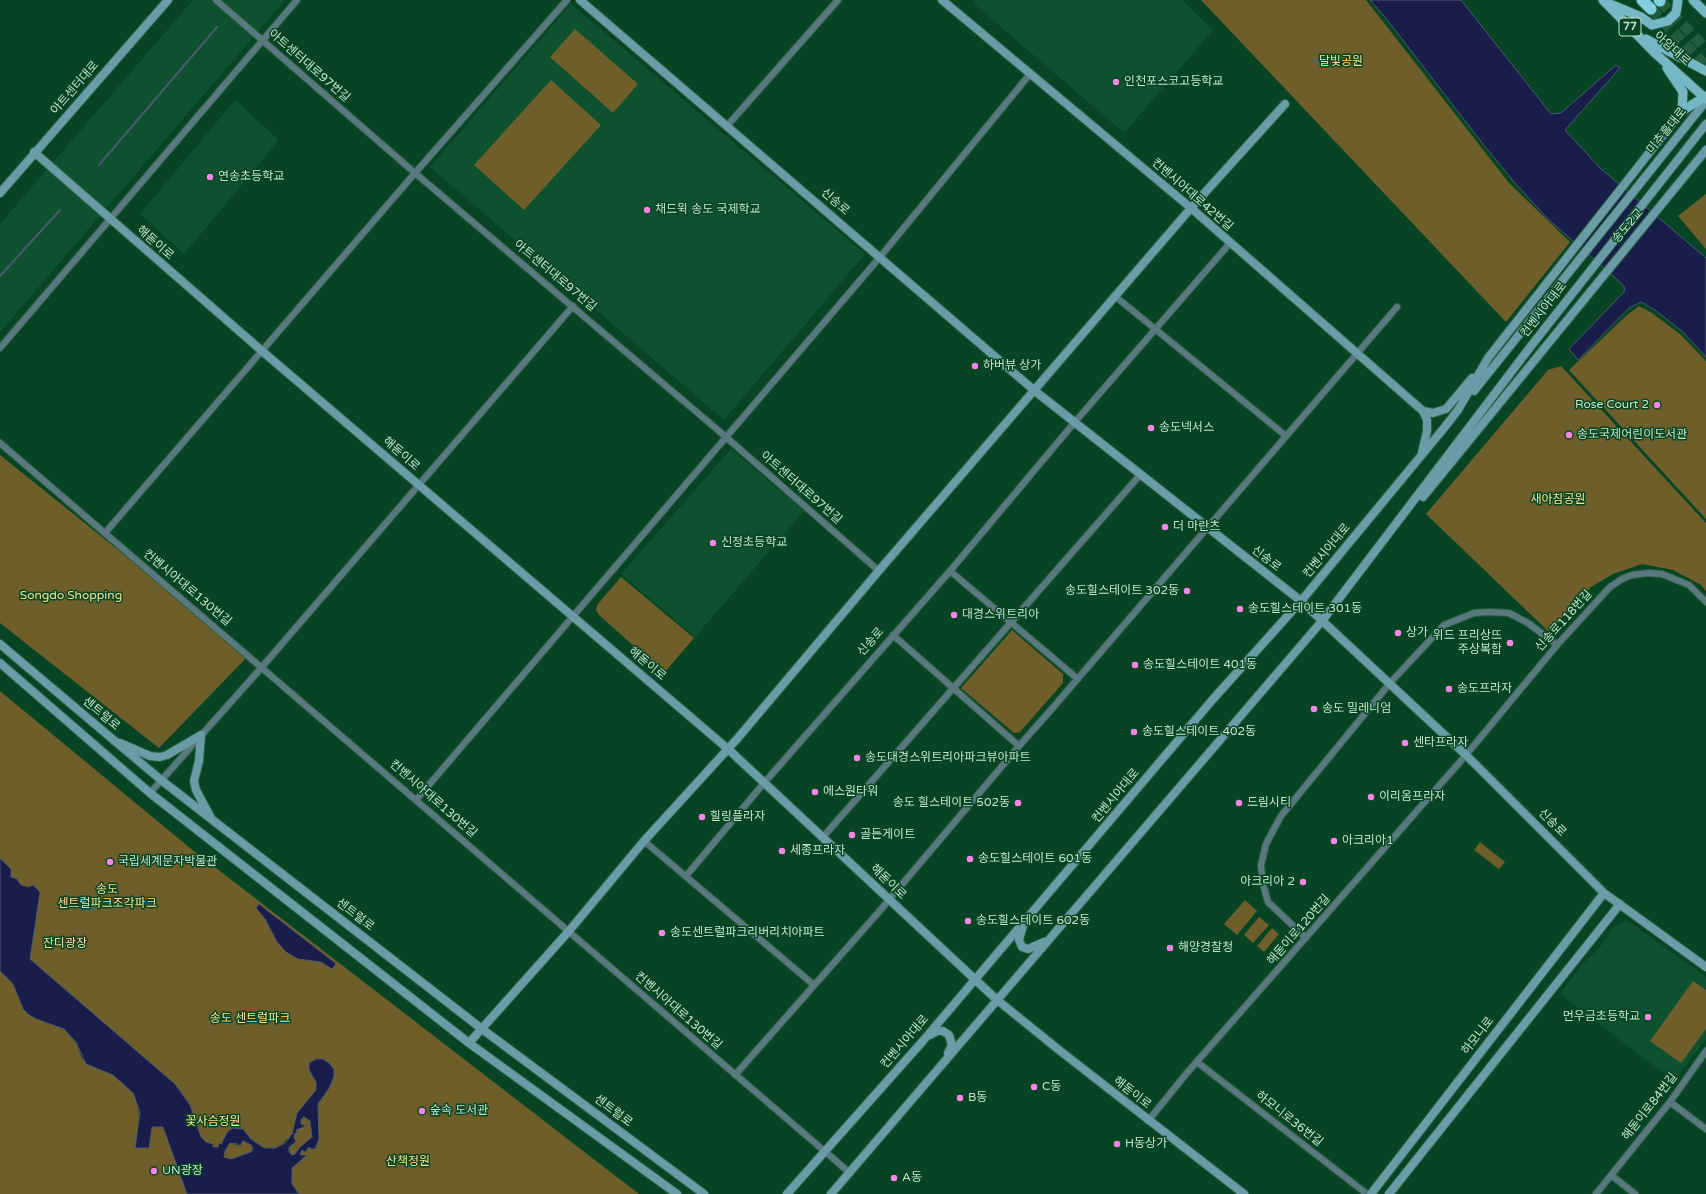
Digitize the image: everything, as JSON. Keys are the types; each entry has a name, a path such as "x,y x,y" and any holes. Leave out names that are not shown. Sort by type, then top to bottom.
{"highway":[{"path":"1642,0 1651,9"}],"main road":[{"path":"1605,2 1641,17 1652,24 1668,21 1676,13 1678,0"},
{"path":"1693,0 1706,13"},
{"name":"아암대로","path":"1605,2 1656,54 1705,98"},
{"path":"1636,33 1706,72"},
{"path":"1656,54 1683,92 1682,111"},
{"path":"1682,111 1705,98"}],"street":[{"name":"아트센터대로","path":"0,193 34,152 168,0"},
{"name":"아트센터대로97번길","path":"216,0 414,173 726,436 879,571"},
{"path":"0,348 297,0"},
{"path":"105,533 414,173 567,0"},
{"name":"신송로","path":"580,0 1035,391 1301,601 1466,755 1604,893 1706,967"},
{"path":"727,126 838,0"},
{"name":"컨벤시아대로42번길","path":"942,0 1191,208 1358,353 1423,412"},
{"path":"416,800 880,257 1030,74"},
{"name":"미추홀대로","path":"1647,175 1705,98"},
{"path":"469,1043 569,931 644,841 728,749 1191,208 1285,104"},
{"name":"미추홀대로","path":"1574,250 1682,111"},
{"name":"송도2교","path":"1594,265 1706,124"},
{"name":"송도2교","path":"1603,274 1706,150"},
{"name":"해돋이로","path":"34,152 110,220 262,351 728,749 996,999 1148,1121 1244,1194"},
{"name":"송도2교","path":"1582,255 1647,175"},
{"path":"1074,423 1230,243"},
{"name":"컨벤시아대로","path":"1458,410 1488,358 1574,250"},
{"name":"컨벤시아대로","path":"787,1194 922,1042 1214,698 1301,601 1519,336 1582,255"},
{"name":"컨벤시아대로","path":"831,1194 996,999 1322,621 1594,265"},
{"name":"컨벤시아대로","path":"1397,523 1416,505 1603,274"},
{"path":"1116,297 1286,436"},
{"path":"150,793 262,666 573,306"},
{"path":"735,1074 890,900 1018,746 1078,679 1397,308"},
{"path":"1423,412 1433,414 1446,409 1488,358"},
{"path":"1422,454 1427,432 1427,420 1423,412"},
{"name":"신송로","path":"686,876 764,782 950,571 1074,423"},
{"name":"컨벤시아대로130번길","path":"0,443 262,666 850,1173"},
{"path":"823,837 1140,475"},
{"path":"950,571 1078,679"},
{"name":"신송로118번길","path":"1466,755 1557,644 1610,587 1622,579 1632,575 1648,573 1662,574 1689,585 1706,602"},
{"path":"1306,938 1268,902 1263,884 1262,865 1266,844 1281,816 1390,683 1444,626 1474,613 1509,613 1528,623 1557,644"},
{"path":"893,635 1018,746"},
{"name":"센트럴로","path":"0,644 161,780 213,821 482,1029 704,1194"},
{"path":"0,663 150,793 469,1043 677,1194"},
{"path":"114,740 150,756 160,757 167,755 201,735"},
{"path":"201,735 199,761 194,781 201,800 213,821"},
{"name":"해돋이로120번길","path":"1148,1121 1197,1062 1466,755"},
{"path":"644,841 814,985"},
{"name":"하모니로","path":"1371,1194 1604,893"},
{"path":"1389,1194 1620,904"},
{"path":"1028,918 1020,933 1020,946 1028,949 1038,946 1049,938"},
{"path":"922,1042 936,1031 946,1032 949,1035 952,1045 946,1059"},
{"name":"해돋이로84번길","path":"1596,1194 1670,1102 1706,1051"},
{"name":"하모니로36번길","path":"1197,1062 1366,1194"},
{"path":"1670,1102 1706,1129"},
{"path":"1611,1175 1635,1194"}],"shaded area":[{"path":"193,0 285,0 0,332 0,224"},
{"name":"인천포스코고등학교","path":"976,0 1182,0 1213,30 1124,133 973,3"},
{"path":"1370,0 1461,0 1551,114 1561,113 1616,65 1620,68 1565,130 1600,168 1706,258 1706,357 1683,332 1655,310 1641,302 1629,308 1578,360 1569,349 1624,292 1625,288 1548,219 1515,183"},
{"name":"채드윅 송도 국제학교","path":"571,4 865,254 724,420 430,167"},
{"name":"연송초등학교","path":"235,100 279,140 184,254 140,214"},
{"name":"신정초등학교","path":"731,449 804,511 695,637 621,574"},
{"path":"0,858 11,869 11,877 17,879 21,885 29,887 33,885 40,892 30,959 175,1084 190,1105 201,1137 206,1142 213,1144 213,1147 218,1147 219,1143 222,1144 228,1131 233,1128 243,1129 251,1139 264,1148 275,1148 285,1143 292,1134 297,1113 316,1090 316,1082 309,1070 309,1063 316,1059 323,1059 329,1063 334,1069 334,1076 330,1087 318,1104 319,1139 315,1149 311,1149 309,1147 305,1152 302,1150 300,1155 307,1155 292,1168 292,1184 299,1194 187,1194 163,1127 152,1127 149,1148 135,1148 140,1112 133,1093 113,1075 86,1064 76,1042 64,1029 36,1019 28,1014 23,1009 13,984 0,971","holes":["304,1117 310,1121 312,1137 300,1147 295,1154 292,1155 289,1152 289,1147 296,1142 294,1137 295,1133 297,1134 296,1130 306,1126 301,1124 301,1119","243,1141 251,1145 253,1149 251,1152 231,1159 224,1157 225,1151 230,1143 238,1144 240,1146"]},
{"path":"259,904 334,962 336,964 332,969 321,962 298,959 286,952 277,942 265,919 256,908"},
{"name":"먼우금초등학교","path":"1625,921 1631,923 1706,977 1706,1039 1674,1081 1560,994 1580,967 1600,947 1613,927"}],"green space":[{"name":"달빛공원","path":"1201,0 1366,0 1509,183 1570,242 1506,322"},
{"path":"575,29 638,84 613,113 550,57"},
{"path":"551,80 601,125 524,210 474,165"},
{"path":"1706,194 1706,249 1678,216"},
{"path":"1639,306 1652,313 1680,334 1706,361 1706,519 1569,370 1626,316"},
{"name":"새아침공원","path":"1561,366 1706,523 1706,591 1701,585 1673,570 1642,564 1613,574 1591,587 1549,632 1426,514 1548,370"},
{"name":"Songdo Shopping","path":"0,455 249,655 159,748 0,623"},
{"path":"621,577 694,638 664,673 599,615 596,610 597,605"},
{"path":"1012,630 1063,674 1063,683 1020,732 1014,733 961,688"},
{"name":"송도 센트럴파크","path":"0,691 190,848 639,1194 299,1194 292,1184 292,1167 304,1157 300,1155 302,1150 306,1152 309,1147 315,1149 318,1141 318,1105 309,1101 297,1113 292,1134 280,1146 275,1148 260,1147 239,1128 228,1131 219,1147 213,1147 213,1144 206,1142 200,1135 190,1105 175,1084 30,959 40,892 32,885 29,887 21,885 17,879 11,877 11,869 0,858"},
{"path":"1480,842 1505,862 1499,869 1474,850"},
{"path":"1245,900 1257,911 1237,935 1224,924"},
{"path":"1259,917 1269,925 1253,943 1244,935"},
{"path":"1272,928 1279,934 1264,952 1257,946"},
{"path":"0,971 13,984 23,1009 28,1014 64,1029 76,1043 82,1059 113,1075 133,1093 138,1103 139,1123 149,1148 152,1127 163,1127 187,1194 0,1194"},
{"path":"1693,981 1706,990 1706,1029 1681,1063 1650,1041"},
{"path":"304,1117 310,1121 312,1137 300,1147 295,1154 292,1155 289,1150 290,1146 296,1142 294,1137 295,1133 297,1134 296,1130 306,1126 301,1124 301,1119"},
{"path":"243,1141 251,1145 253,1149 251,1152 231,1159 224,1157 224,1153 230,1143 240,1146"}],"waterway":[{"path":"99,165 217,27"},
{"path":"0,276 60,210"}],"tunnel":[{"path":"1660,1 1706,49"},
{"path":"1651,9 1706,66"}],"place":[{"name":"인천포스코고등학교","path":"1116,82"},
{"name":"연송초등학교","path":"210,177"},
{"name":"채드윅 송도 국제학교","path":"647,210"},
{"name":"하버뷰 상가","path":"975,366"},
{"name":"Rose Court 2","path":"1657,405"},
{"name":"송도넥서스","path":"1151,428"},
{"name":"송도국제어린이도서관","path":"1569,435"},
{"name":"더 마란츠","path":"1165,527"},
{"name":"신정초등학교","path":"713,543"},
{"name":"송도힐스테이트 302동","path":"1187,591"},
{"name":"송도힐스테이트 301동","path":"1240,609"},
{"name":"대경스위트리아","path":"954,615"},
{"name":"상가","path":"1398,633"},
{"name":"위드 프리상뜨 주상복합","path":"1510,643"},
{"name":"송도힐스테이트 401동","path":"1135,665"},
{"name":"송도프라자","path":"1449,689"},
{"name":"송도 밀레니엄","path":"1314,709"},
{"name":"송도힐스테이트 402동","path":"1134,732"},
{"name":"센타프라자","path":"1405,743"},
{"name":"송도대경스위트리아파크뷰아파트","path":"857,758"},
{"name":"에스원타워","path":"815,792"},
{"name":"이리옴프라자","path":"1371,797"},
{"name":"송도 힐스테이트 502동","path":"1018,803"},
{"name":"드림시티","path":"1239,803"},
{"name":"힐링플라자","path":"702,817"},
{"name":"골든게이트","path":"852,835"},
{"name":"아크리아1","path":"1334,841"},
{"name":"세종프라자","path":"782,851"},
{"name":"송도힐스테이트 601동","path":"970,859"},
{"name":"국립세계문자박물관","path":"110,862"},
{"name":"아크리아 2","path":"1303,882"},
{"name":"송도힐스테이트 602동","path":"968,921"},
{"name":"송도센트럴파크리버리치아파트","path":"662,933"},
{"name":"해양경찰청","path":"1170,948"},
{"name":"먼우금초등학교","path":"1648,1017"},
{"name":"C동","path":"1034,1087"},
{"name":"B동","path":"960,1098"},
{"name":"숲속 도서관","path":"422,1111"},
{"name":"H동상가","path":"1117,1144"},
{"name":"UN광장","path":"154,1171"},
{"name":"A동","path":"894,1178"}],"park label":[{"name":"송도 센트럴파크조각파크","path":"107,897"},
{"name":"잔디광장","path":"65,944"},
{"name":"꽃사슴정원","path":"213,1122"},
{"name":"산책정원","path":"408,1162"}]}
